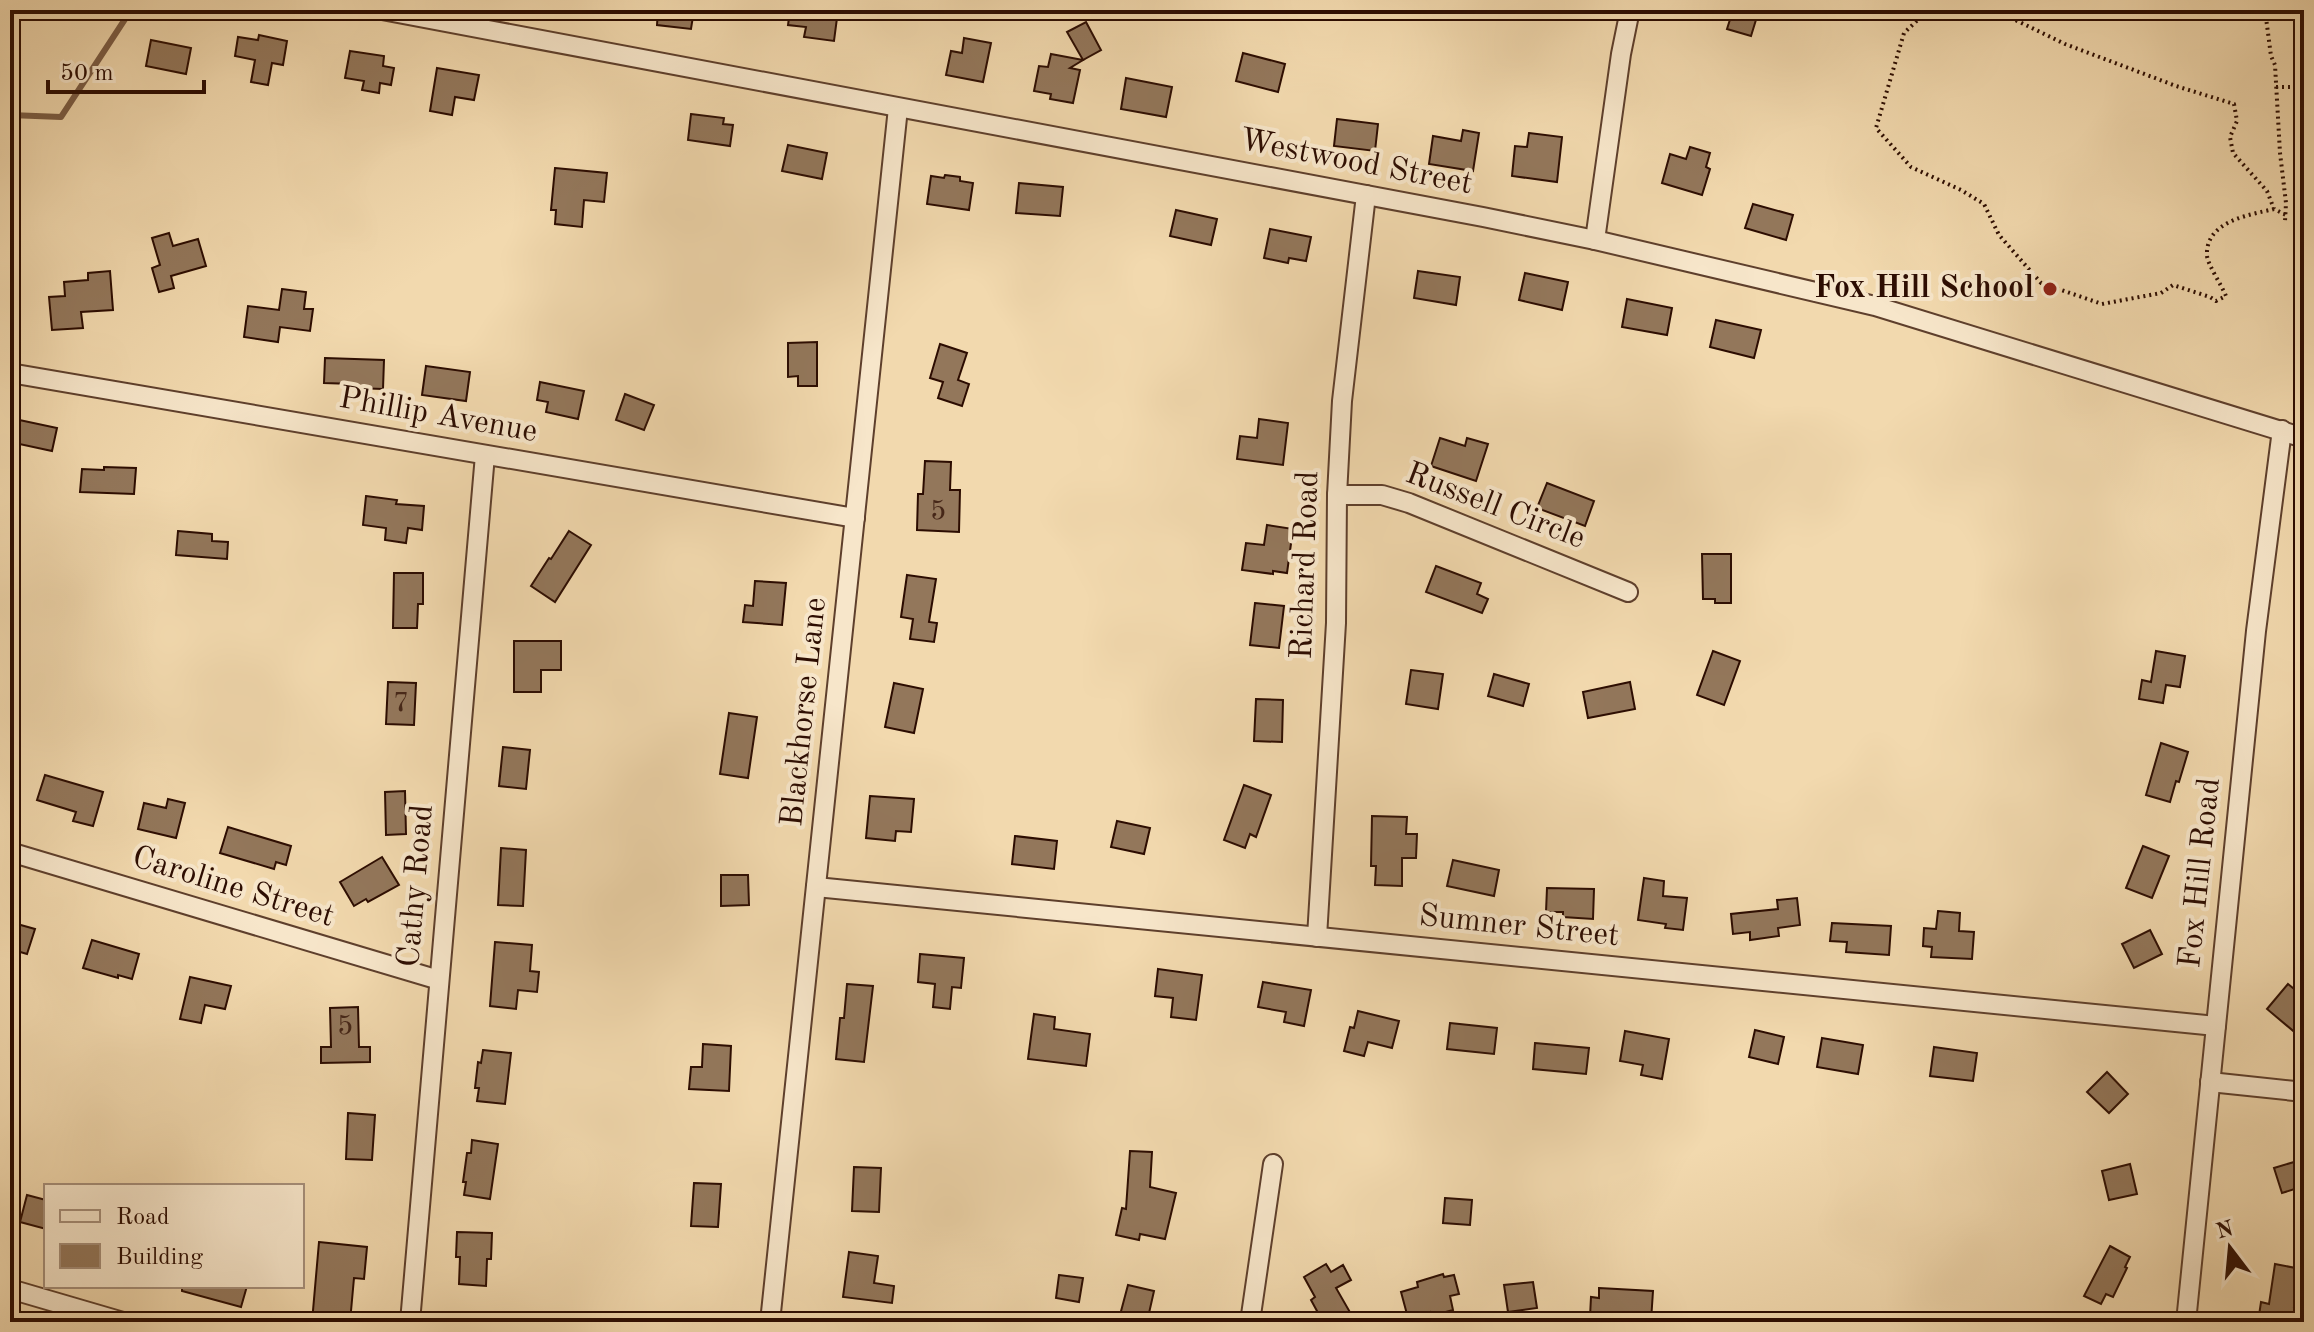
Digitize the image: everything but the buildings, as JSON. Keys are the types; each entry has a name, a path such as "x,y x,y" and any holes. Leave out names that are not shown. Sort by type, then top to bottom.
{"street":[{"name":"Westwood Street","path":"382,10 1595,240 1887,310 2304,438"},
{"path":"1595,240 1630,10"},
{"name":"Blackhorse Lane","path":"770,1322 898,108"},
{"name":"Richard Road","path":"1317,937 1336,623 1337,495 1343,383 1366,195"},
{"name":"Phillip Avenue","path":"10,373 855,518"},
{"name":"Fox Hill Road","path":"2186,1322 2256,631 2282,430"},
{"name":"Cathy Road","path":"410,1322 485,455"},
{"name":"Russell Circle","path":"1337,495 1382,495 1409,503 1628,592"},
{"name":"Caroline Street","path":"10,852 439,980"},
{"name":"Sumner Street","path":"816,887 2216,1026"},
{"path":"2210,1082 2304,1092"},
{"path":"1250,1322 1273,1164"},
{"path":"10,1289 123,1322"}],"path":[{"path":"2265,10 2275,65 2285,218 2274,209 2267,191 2233,153 2230,137 2237,121 2234,104 2176,86 2065,44 2005,15 1988,14 1966,19 1957,13 1926,12 1904,33 1876,128 1911,167 1984,204 1999,235 2041,283 2102,304 2161,293 2173,285 2216,301 2226,296 2207,257 2210,240 2220,228 2235,219 2274,209"},
{"path":"2276,87 2304,87"}],"waterway":[{"path":"10,115 61,117 131,10"}],"place":[{"name":"Fox Hill School","path":"2050,289"}]}
